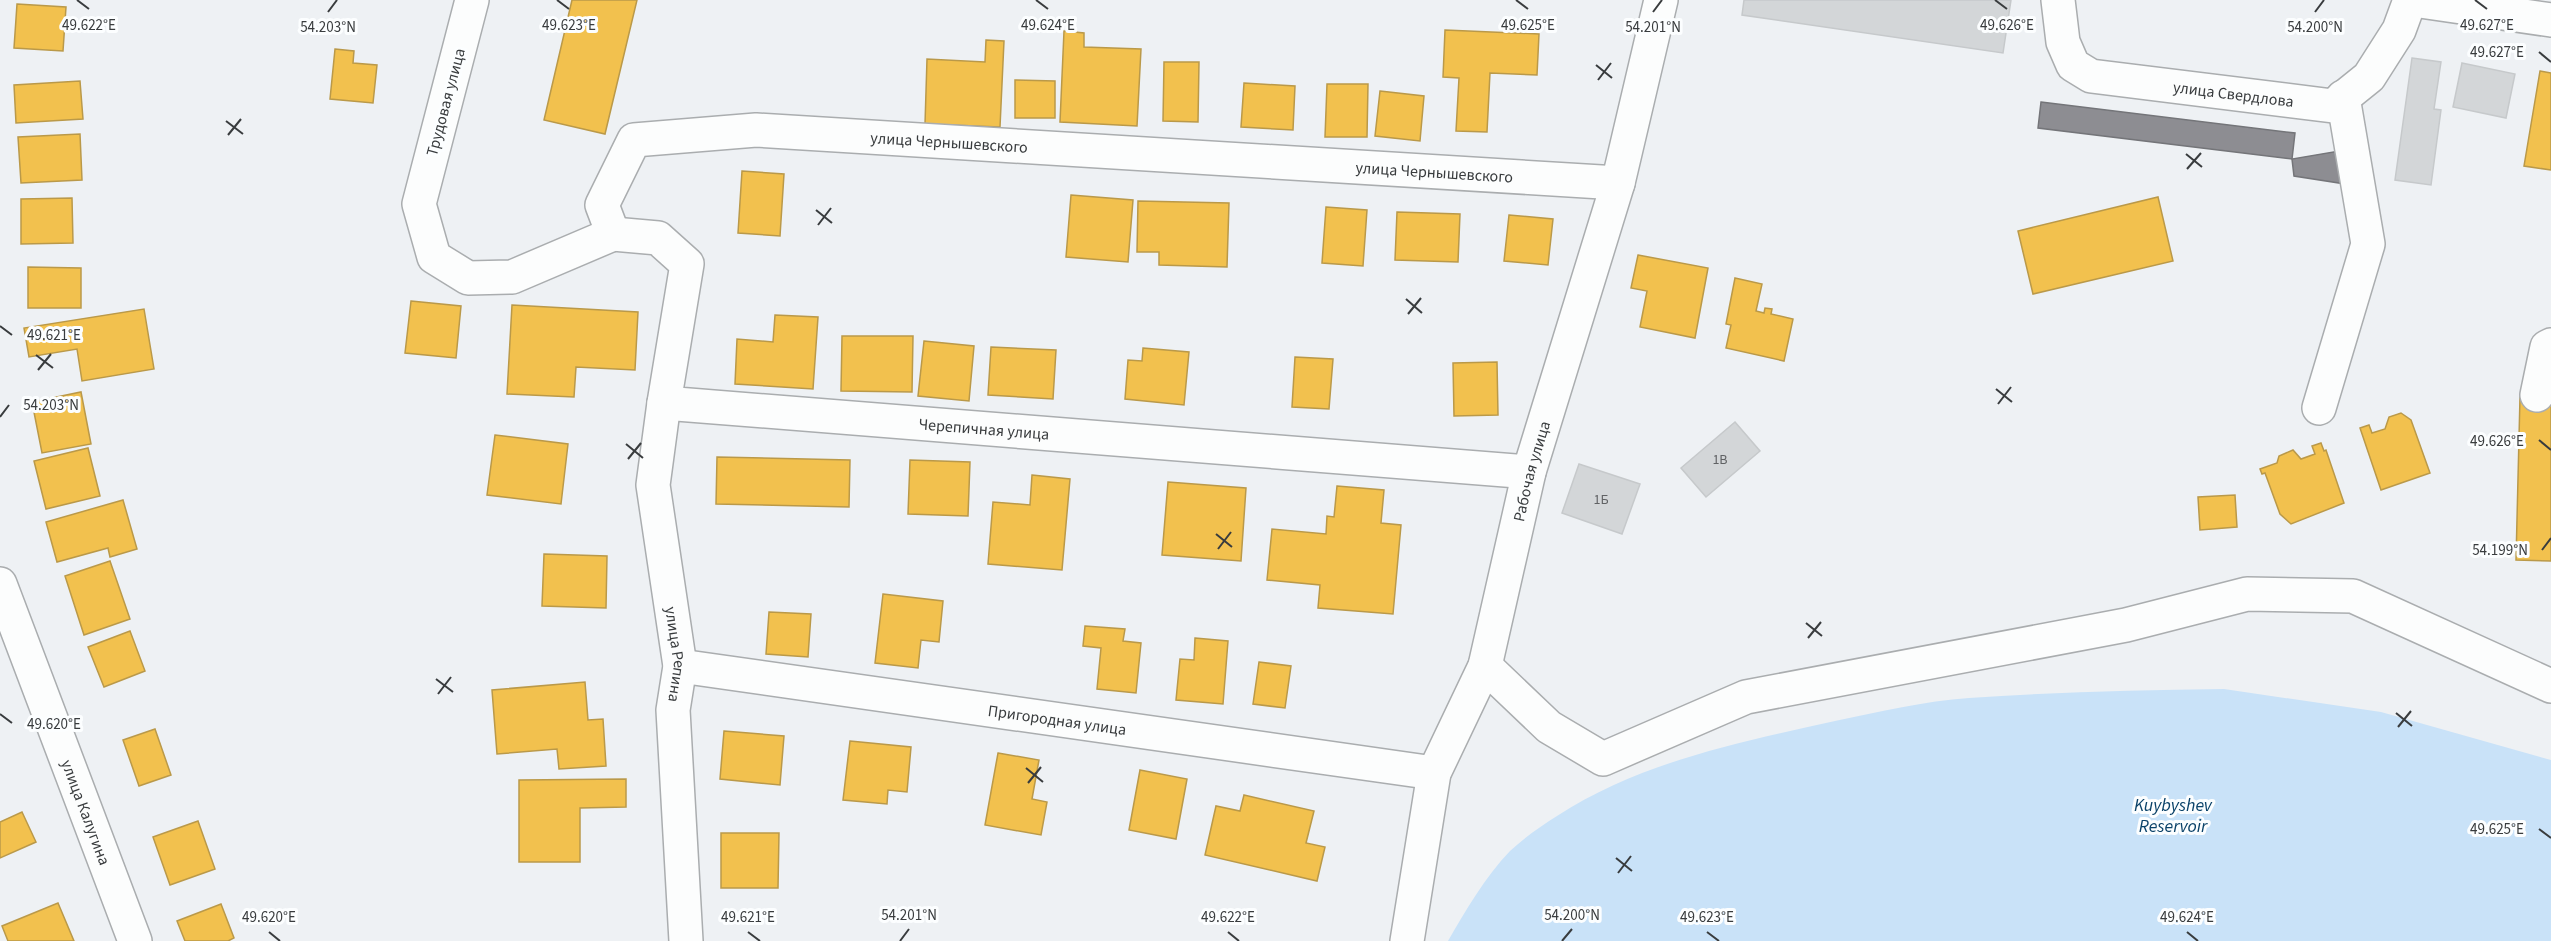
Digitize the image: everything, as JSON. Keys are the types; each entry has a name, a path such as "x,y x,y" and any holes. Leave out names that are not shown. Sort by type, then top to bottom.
{"street":[{"name":"Трудовая улица","path":"472,0 419,204 434,257 468,278 512,277 613,234"},
{"name":"Рабочая улица","path":"1407,941 1434,772 1485,666 1528,472 1618,183 1661,0"},
{"name":"улица Свердлова","path":"2058,0 2066,50 2073,65 2091,76 2333,105 2369,77 2399,30 2412,0 2551,20"},
{"path":"2319,408 2368,244 2343,97"},
{"name":"улица Чернышевского","path":"613,234 602,205 634,140 746,130 1618,183"},
{"path":"613,234 658,238 687,264 664,403"},
{"path":"2537,395 2547,347 2551,345"},
{"name":"Черепичная улица","path":"664,403 1528,472"},
{"name":"улица Репина","path":"664,403 653,485 680,666 673,710 686,941"},
{"name":"улица Калугина","path":"0,584 135,941"},
{"path":"1485,666 1549,727 1603,759 1746,697 2126,625 2247,594 2353,596 2551,686"},
{"name":"Пригородная улица","path":"680,666 1434,772"}],"water":[{"name":"Kuybyshev Reservoir","path":"2224,689 2381,712 2551,760 2551,941 1448,941 1492,872 1510,851 1527,837 1589,797 1622,781 1692,756 1835,721 1952,699 2065,693"}],"building: Homes":[{"path":"572,0 637,0 605,134 544,120"},
{"path":"17,4 66,7 63,51 14,48"},
{"path":"1445,30 1539,34 1537,75 1490,73 1487,132 1456,131 1459,78 1443,77"},
{"path":"1064,31 1084,33 1084,47 1141,49 1137,126 1060,122"},
{"path":"986,40 1004,41 1000,127 925,124 927,59 985,62"},
{"path":"335,49 354,51 353,63 377,65 373,103 330,99"},
{"path":"1164,62 1199,62 1198,122 1163,121"},
{"path":"2540,71 2551,73 2551,170 2524,166"},
{"path":"1015,80 1055,81 1055,118 1015,118"},
{"path":"80,81 83,119 16,123 14,85"},
{"path":"1244,83 1295,86 1293,130 1241,127"},
{"path":"1327,84 1368,84 1367,137 1325,137"},
{"path":"1380,91 1424,96 1420,141 1375,136"},
{"path":"80,134 82,180 21,183 18,137"},
{"path":"742,171 784,174 780,236 738,233"},
{"path":"1071,195 1133,200 1128,262 1066,257"},
{"path":"2158,197 2173,261 2033,294 2018,231"},
{"path":"72,198 73,243 21,244 21,199"},
{"path":"1138,201 1229,203 1227,267 1159,265 1159,252 1137,252"},
{"path":"1326,207 1367,210 1363,266 1322,263"},
{"path":"1397,212 1460,214 1458,262 1395,260"},
{"path":"1509,215 1553,219 1548,265 1504,261"},
{"path":"1638,255 1708,268 1695,338 1640,327 1647,291 1631,288"},
{"path":"28,267 81,268 81,308 28,308"},
{"path":"1735,278 1762,284 1756,311 1764,313 1765,308 1772,309 1771,314 1793,319 1784,361 1726,348 1731,325 1726,324"},
{"path":"411,301 461,306 456,358 405,353"},
{"path":"512,305 638,312 635,370 576,367 574,397 507,394"},
{"path":"144,309 154,369 82,381 77,349 29,357 24,328"},
{"path":"775,315 818,317 813,389 735,384 737,339 773,342"},
{"path":"842,336 913,336 912,392 841,391"},
{"path":"924,341 974,346 969,401 918,396"},
{"path":"991,347 1056,350 1053,399 988,395"},
{"path":"1143,348 1189,352 1184,405 1125,399 1128,360 1142,361"},
{"path":"1295,357 1333,359 1329,409 1292,407"},
{"path":"1497,362 1498,415 1454,416 1453,363"},
{"path":"81,392 91,444 42,453 32,402"},
{"path":"2520,397 2551,397 2551,561 2516,560"},
{"path":"2401,413 2411,420 2430,473 2381,490 2360,428 2369,425 2372,433 2385,429 2389,417"},
{"path":"495,435 568,444 561,504 487,495"},
{"path":"2321,443 2324,451 2326,450 2344,503 2291,524 2280,514 2265,473 2262,474 2260,469 2277,463 2279,456 2293,450 2301,459 2315,454 2312,446"},
{"path":"88,448 100,496 46,509 34,461"},
{"path":"717,457 850,460 849,507 716,504"},
{"path":"910,460 970,462 968,516 908,514"},
{"path":"1032,475 1070,479 1062,570 988,564 993,502 1030,505"},
{"path":"1168,482 1246,488 1241,561 1162,555"},
{"path":"1337,486 1384,490 1381,523 1401,525 1393,614 1318,608 1320,585 1267,580 1272,529 1326,534 1327,516 1334,517"},
{"path":"2235,495 2237,527 2200,530 2198,497"},
{"path":"123,500 137,549 110,557 108,548 57,562 46,522"},
{"path":"544,554 607,556 606,608 542,606"},
{"path":"110,561 130,619 84,635 65,576"},
{"path":"883,594 943,601 939,642 921,640 918,668 875,663"},
{"path":"769,612 811,614 808,657 766,654"},
{"path":"1085,626 1125,629 1123,641 1141,643 1136,693 1097,689 1101,648 1083,646"},
{"path":"130,631 145,671 104,687 88,647"},
{"path":"1195,638 1228,641 1223,704 1176,700 1180,659 1194,660"},
{"path":"1259,662 1291,666 1285,708 1253,704"},
{"path":"585,682 588,720 603,719 606,766 559,769 557,749 497,754 492,690"},
{"path":"155,729 171,775 139,786 123,740"},
{"path":"724,731 784,736 780,785 720,779"},
{"path":"850,741 911,747 907,792 888,790 887,804 843,800"},
{"path":"998,753 1039,760 1032,799 1047,802 1041,835 985,825"},
{"path":"1140,770 1187,779 1176,839 1129,830"},
{"path":"626,779 626,807 580,808 580,862 519,862 519,780"},
{"path":"1244,795 1314,811 1306,843 1325,847 1317,881 1205,855 1216,806 1240,811"},
{"path":"22,812 36,842 0,858 0,822"},
{"path":"198,821 215,869 170,885 153,837"},
{"path":"721,833 779,833 778,888 721,888"},
{"path":"58,903 74,941 8,941 2,926"},
{"path":"221,904 234,938 228,941 185,941 177,921"}],"building: Industry":[{"path":"2041,102 2295,133 2292,159 2038,128"},
{"path":"2345,150 2352,185 2294,176 2292,159"}],"building: Other":[{"path":"1744,0 2011,0 2003,53 1742,15"},
{"path":"2412,58 2441,62 2434,109 2441,110 2431,185 2395,180"},
{"path":"2462,63 2515,74 2506,118 2453,107"},
{"path":"1735,422 1760,451 1706,497 1681,468"},
{"path":"1579,464 1640,484 1622,534 1562,513"}]}
